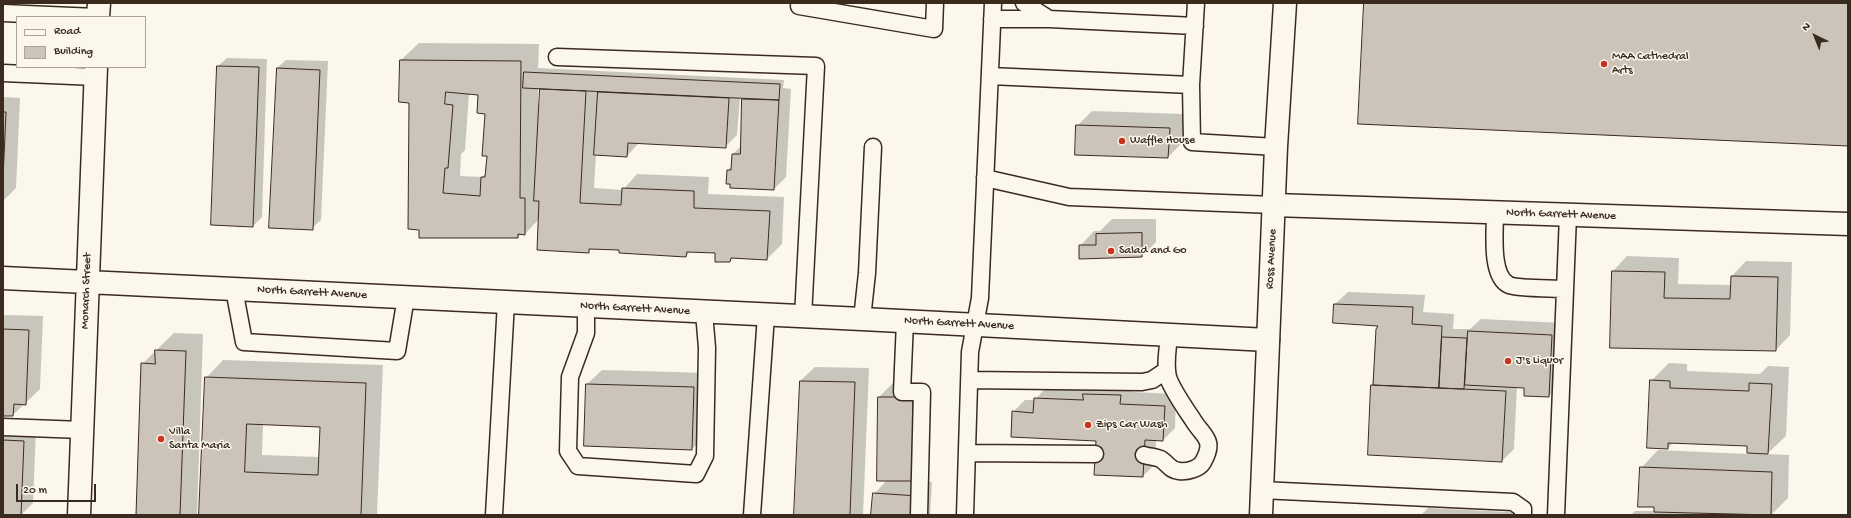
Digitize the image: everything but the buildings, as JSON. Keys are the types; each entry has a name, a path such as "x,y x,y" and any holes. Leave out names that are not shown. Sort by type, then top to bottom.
{"street":[{"path":"97,16 99,3"},
{"name":"Ross Avenue","path":"1261,515 1276,147 1285,3"},
{"name":"Monarch Street","path":"79,515 96,72"},
{"name":"North Garrett Avenue","path":"1274,205 1848,224"},
{"name":"North Garrett Avenue","path":"3,278 905,321 1268,340"}],"lane":[{"path":"798,4 934,29 935,3"},
{"path":"1024,3 1049,19"},
{"path":"1196,3 1191,85 1192,142 1276,147"},
{"path":"966,515 966,453 969,380 974,325 980,298 993,11 1049,19 1195,26"},
{"path":"3,13 74,16"},
{"path":"557,57 816,66 803,317"},
{"path":"3,73 96,72"},
{"path":"990,76 1191,85"},
{"path":"862,319 867,273 873,148"},
{"path":"985,178 1069,197 1274,205"},
{"path":"1495,213 1496,268 1500,279 1510,286 1565,288"},
{"path":"1556,515 1568,215"},
{"path":"234,289 244,342 397,351 406,298"},
{"path":"494,515 506,302"},
{"path":"586,306 586,333 570,377 568,450 578,466 696,474 705,456 707,348 704,312"},
{"path":"752,515 766,315"},
{"path":"905,321 902,392 922,392 919,515"},
{"path":"1144,455 1162,460 1169,468 1189,471 1202,465 1208,453 1208,440 1202,429 1194,422 1170,381 1166,370 1169,335"},
{"path":"969,380 1142,382 1152,380 1166,370"},
{"path":"3,427 82,430"},
{"path":"966,453 1095,454"},
{"path":"1262,490 1513,502 1523,509 1523,515"}],"place":[{"name":"MAA Cathedral Arts","path":"1604,64"},
{"name":"Waffle House","path":"1122,141"},
{"name":"Salad and Go","path":"1111,251"},
{"name":"J's Liquor","path":"1508,361"},
{"name":"Zips Car Wash","path":"1088,425"},
{"name":"Villa Santa Maria","path":"161,439"}]}
